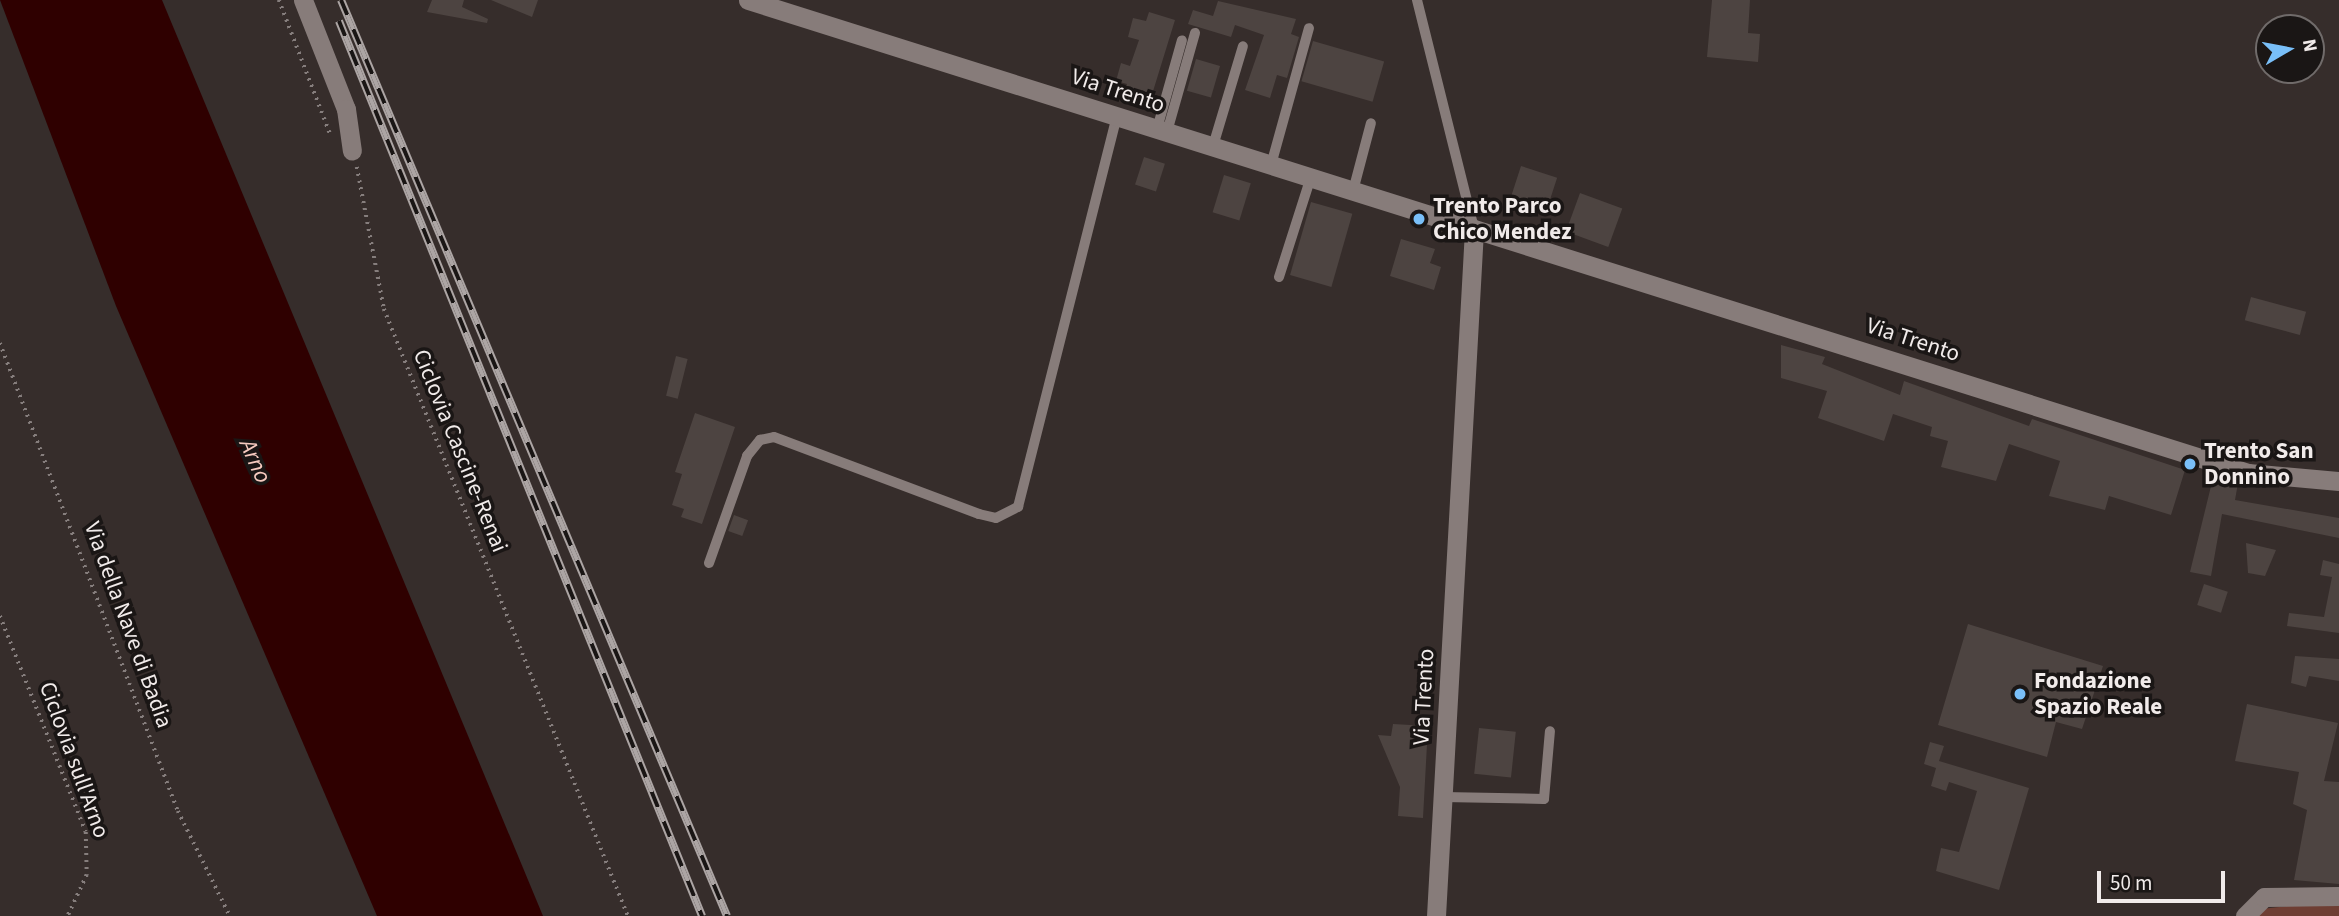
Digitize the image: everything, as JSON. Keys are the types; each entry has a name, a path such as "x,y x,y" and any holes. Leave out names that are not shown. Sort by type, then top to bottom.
{"street":[{"path":"303,0 346,109 352,151"},
{"name":"Via Trento","path":"748,0 2248,473 2339,481"},
{"name":"Via Trento","path":"1436,916 1474,229"},
{"path":"2245,916 2264,897 2339,896"}],"lane":[{"path":"1417,0 1474,229"},
{"path":"1271,165 1309,29"},
{"path":"1162,130 1195,33"},
{"path":"1162,130 1182,40"},
{"path":"1213,146 1243,46"},
{"path":"709,563 747,456 760,440 774,437 979,514 996,518 1018,508 1117,116"},
{"path":"1353,191 1371,123"},
{"path":"1279,277 1311,177"},
{"path":"1443,797 1544,799 1550,731"}],"path":[{"path":"279,0 328,133 352,151"},
{"name":"Ciclovia Cascine-Renai","path":"352,151 370,214 384,309 628,916"},
{"name":"Via della Nave di Badia","path":"0,343 178,811 230,916"},
{"name":"Ciclovia sull'Arno","path":"0,616 86,832 87,875 68,916"}],"shaded area":[{"path":"2339,900 2339,916 2258,916 2261,909"}],"water":[{"name":"Arno","path":"0,0 162,0 543,916 377,916 116,306"}],"building":[{"path":"432,0 464,0 462,7 488,19 487,23 427,12"},
{"path":"491,0 538,0 532,17"},
{"path":"1712,0 1750,0 1748,33 1760,34 1758,62 1707,57"},
{"path":"1218,1 1296,19 1291,34 1299,37 1287,78 1277,75 1270,98 1245,90 1264,35 1235,25 1231,37 1188,24 1193,10 1213,16"},
{"path":"1149,12 1175,20 1150,101 1124,94 1127,84 1116,81 1121,63 1130,66 1139,40 1128,37 1133,18 1146,21"},
{"path":"1313,41 1384,61 1373,102 1301,81"},
{"path":"1196,59 1220,66 1211,98 1187,91"},
{"path":"1144,157 1165,164 1156,191 1135,185"},
{"path":"1521,166 1557,178 1545,216 1509,204"},
{"path":"1224,175 1251,183 1239,220 1213,212"},
{"path":"1580,193 1622,208 1608,247 1566,232"},
{"path":"1311,202 1352,214 1331,287 1290,275"},
{"path":"1401,239 1435,249 1430,263 1441,267 1434,290 1390,276"},
{"path":"2251,297 2306,312 2300,335 2245,320"},
{"path":"1781,345 1825,357 1822,364 1900,395 1904,381 2029,426 2032,419 2185,470 2171,515 2109,496 2105,510 2049,496 2060,461 2009,444 1996,481 1941,467 1948,441 1930,436 1932,427 1893,414 1884,441 1818,418 1827,391 1781,378"},
{"path":"676,356 688,359 678,399 666,396"},
{"path":"695,413 735,427 702,524 681,517 684,509 672,505 682,474 675,472"},
{"path":"2213,478 2238,483 2235,500 2339,518 2339,538 2222,514 2211,576 2190,572"},
{"path":"734,515 748,520 742,536 728,531"},
{"path":"2246,543 2276,550 2265,576 2248,573"},
{"path":"2323,560 2339,564 2339,633 2287,626 2289,613 2324,617 2332,577 2320,575"},
{"path":"2204,584 2228,592 2221,613 2197,605"},
{"name":"Fondazione Spazio Reale","path":"1968,624 2103,666 2082,729 2056,722 2047,757 1938,725"},
{"path":"2295,656 2339,659 2339,681 2309,676 2306,687 2291,683"},
{"path":"2247,704 2338,723 2324,781 2339,782 2339,884 2294,880 2307,810 2293,804 2299,772 2235,761"},
{"path":"1393,724 1428,726 1423,818 1398,816 1400,787 1378,735 1391,736"},
{"path":"1479,728 1516,732 1511,778 1474,774"},
{"path":"1930,742 1944,746 1939,761 2029,788 1999,890 1936,871 1941,848 1959,852 1977,791 1949,782 1946,791 1931,786 1936,768 1924,764"}],"railway":[{"path":"341,0 727,916"},
{"path":"339,21 702,916"}],"place":[{"name":"Trento Parco Chico Mendez","path":"1419,219"},
{"name":"Trento San Donnino","path":"2190,464"},
{"name":"Fondazione Spazio Reale","path":"2020,694"}]}
